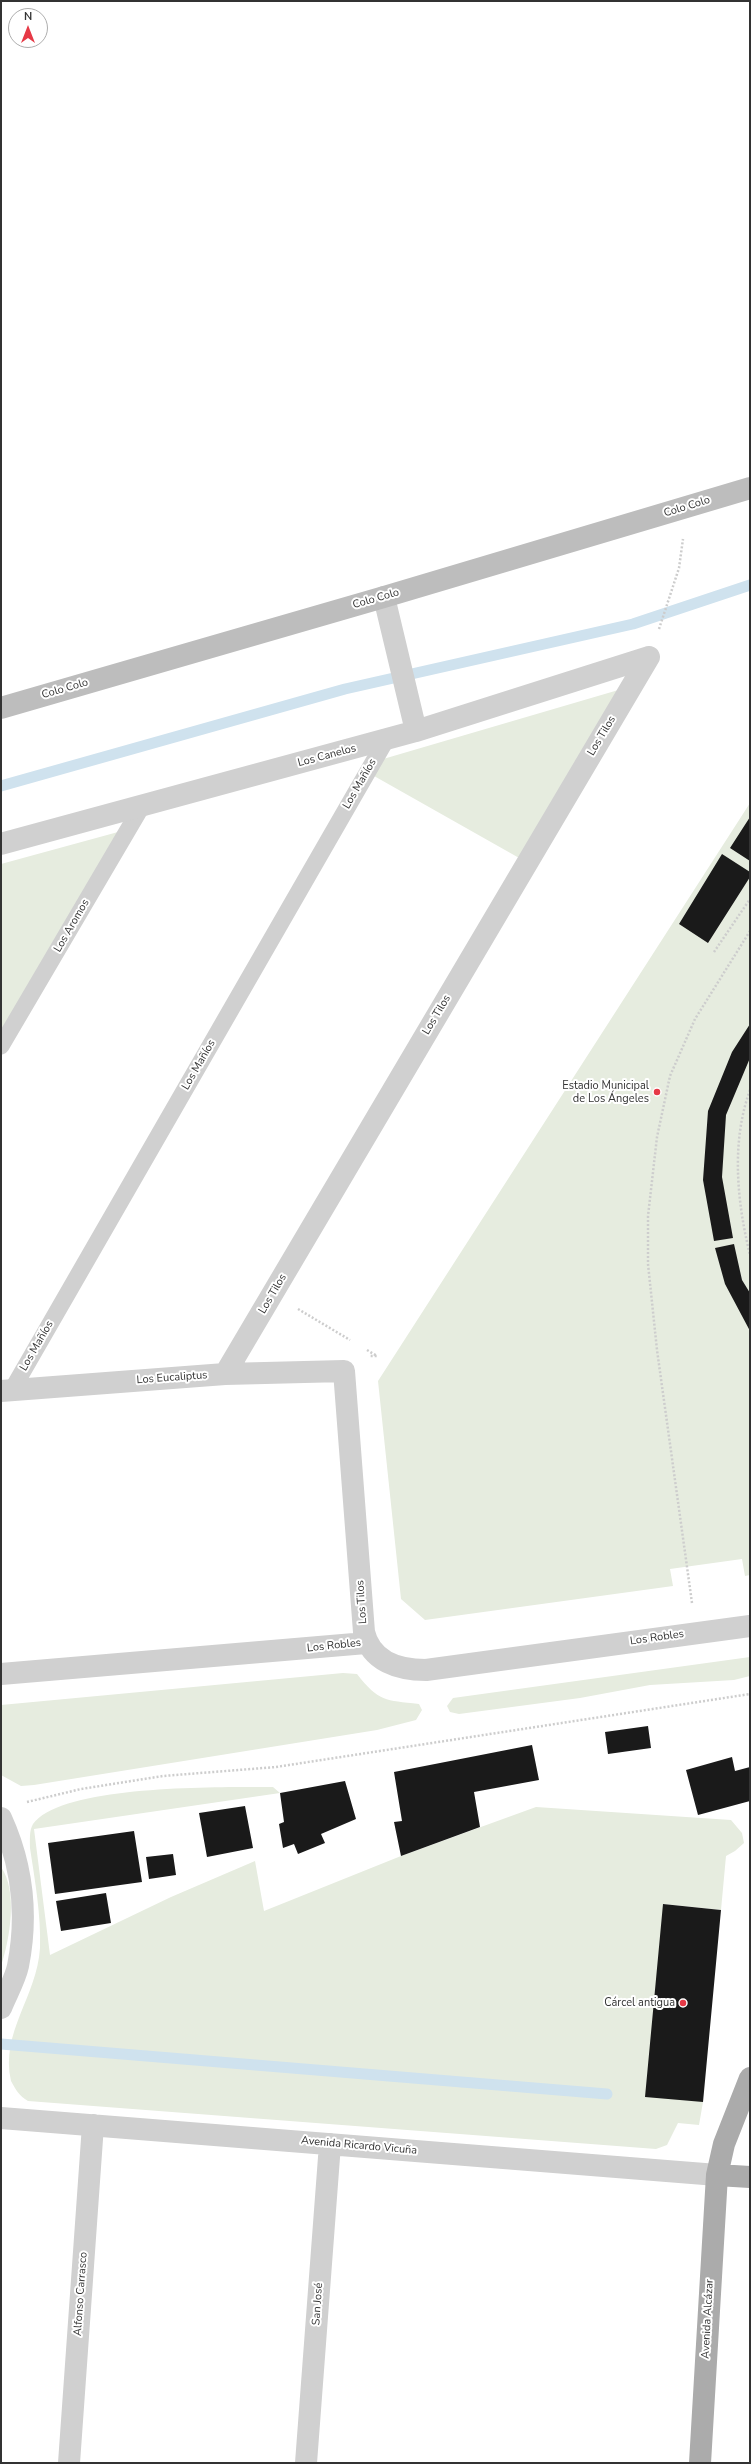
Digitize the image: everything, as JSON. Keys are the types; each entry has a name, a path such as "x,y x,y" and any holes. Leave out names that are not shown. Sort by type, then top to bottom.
{"main road":[{"name":"Colo Colo","path":"1,708 384,597 750,488"},
{"path":"717,2175 724,2144 750,2078"},
{"name":"Avenida Ricardo Vicuña","path":"717,2175 750,2178"},
{"name":"Avenida Alcázar","path":"700,2463 717,2175"}],"street":[{"path":"384,597 416,731"},
{"name":"Los Canelos","path":"1,844 386,740 649,657"},
{"name":"Los Tilos","path":"225,1374 649,657"},
{"name":"Los Tilos","path":"344,1371 366,1642"},
{"name":"Los Eucaliptus","path":"6,1391 225,1374 344,1371"},
{"name":"Los Robles","path":"1,1674 352,1646 366,1642 376,1654 400,1669 426,1670 750,1626"},
{"path":"1,1818 12,1842 22,1897 18,1967 1,2008"},
{"name":"Avenida Ricardo Vicuña","path":"1,2118 717,2175"},
{"name":"Alfonso Carrasco","path":"69,2463 93,2125"},
{"name":"San José","path":"306,2463 330,2144"}],"lane":[{"name":"Los Mañíos","path":"6,1391 386,740"},
{"name":"Los Aromos","path":"1,1046 142,806"}],"path":[{"path":"659,629 678,568"},
{"path":"714,952 750,899"},
{"path":"689,1583 657,1350 648,1264 648,1216 657,1137 670,1076 695,1019 750,931"},
{"path":"750,1090 740,1126 739,1158 739,1190 743,1228 750,1255"},
{"path":"23,1803 82,1789 156,1777 276,1767 750,1694"}],"shaded area":[{"path":"632,686 528,863 367,772 373,762"},
{"name":"Estadio Municipal de Los Ángeles","path":"750,803 750,1575 745,1576 742,1559 670,1569 673,1586 425,1620 401,1599 378,1381"},
{"path":"129,829 1,1046 1,864"},
{"path":"750,1657 750,1676 734,1680 650,1685 580,1698 459,1714 450,1712 447,1706 453,1698"},
{"path":"343,1673 357,1674 377,1695 398,1702 419,1704 422,1710 416,1720 377,1730 34,1785 21,1786 1,1775 1,1705"},
{"path":"273,1787 280,1793 34,1829 50,1955 171,1897 255,1861 264,1911 401,1856 536,1807 731,1820 742,1833 744,1843 735,1851 726,1856 721,1910 664,1904 703,2102 699,2125 678,2123 667,2145 656,2149 28,2101 22,2097 11,2081 9,2063 10,2046 33,1983 40,1948 39,1911 30,1848 30,1833 33,1824 50,1811 76,1801 109,1795 146,1790 183,1788"},
{"path":"1,1867 6,1877 9,1889 11,1915 7,1943 1,1966"}],"building":[{"path":"750,817 750,861 730,848"},
{"path":"722,854 750,872 750,877 708,943 679,924"},
{"path":"750,1024 750,1058 726,1115 722,1177 733,1238 714,1241 703,1180 708,1111 732,1052"},
{"path":"734,1244 742,1280 750,1293 750,1331 725,1284 715,1248"},
{"path":"648,1726 651,1748 608,1754 605,1732"},
{"path":"532,1745 539,1780 474,1792 480,1827 401,1856 394,1822 402,1821 394,1772"},
{"path":"732,1757 735,1771 750,1767 750,1801 698,1815 686,1770"},
{"path":"345,1781 356,1819 321,1834 325,1843 298,1854 294,1844 283,1848 279,1824 284,1822 280,1793"},
{"path":"245,1806 253,1848 207,1857 199,1813"},
{"path":"134,1831 142,1882 55,1894 48,1843"},
{"path":"173,1854 176,1875 149,1879 146,1857"},
{"path":"106,1893 111,1923 61,1931 56,1901"},
{"name":"Cárcel antigua","path":"663,1904 721,1910 703,2102 645,2097"}],"waterway":[{"path":"1,786 345,689 633,624 750,585"},
{"path":"1,2044 607,2094"}],"place":[{"name":"Estadio Municipal de Los Ángeles","path":"657,1092"},
{"name":"Cárcel antigua","path":"683,2003"}]}
